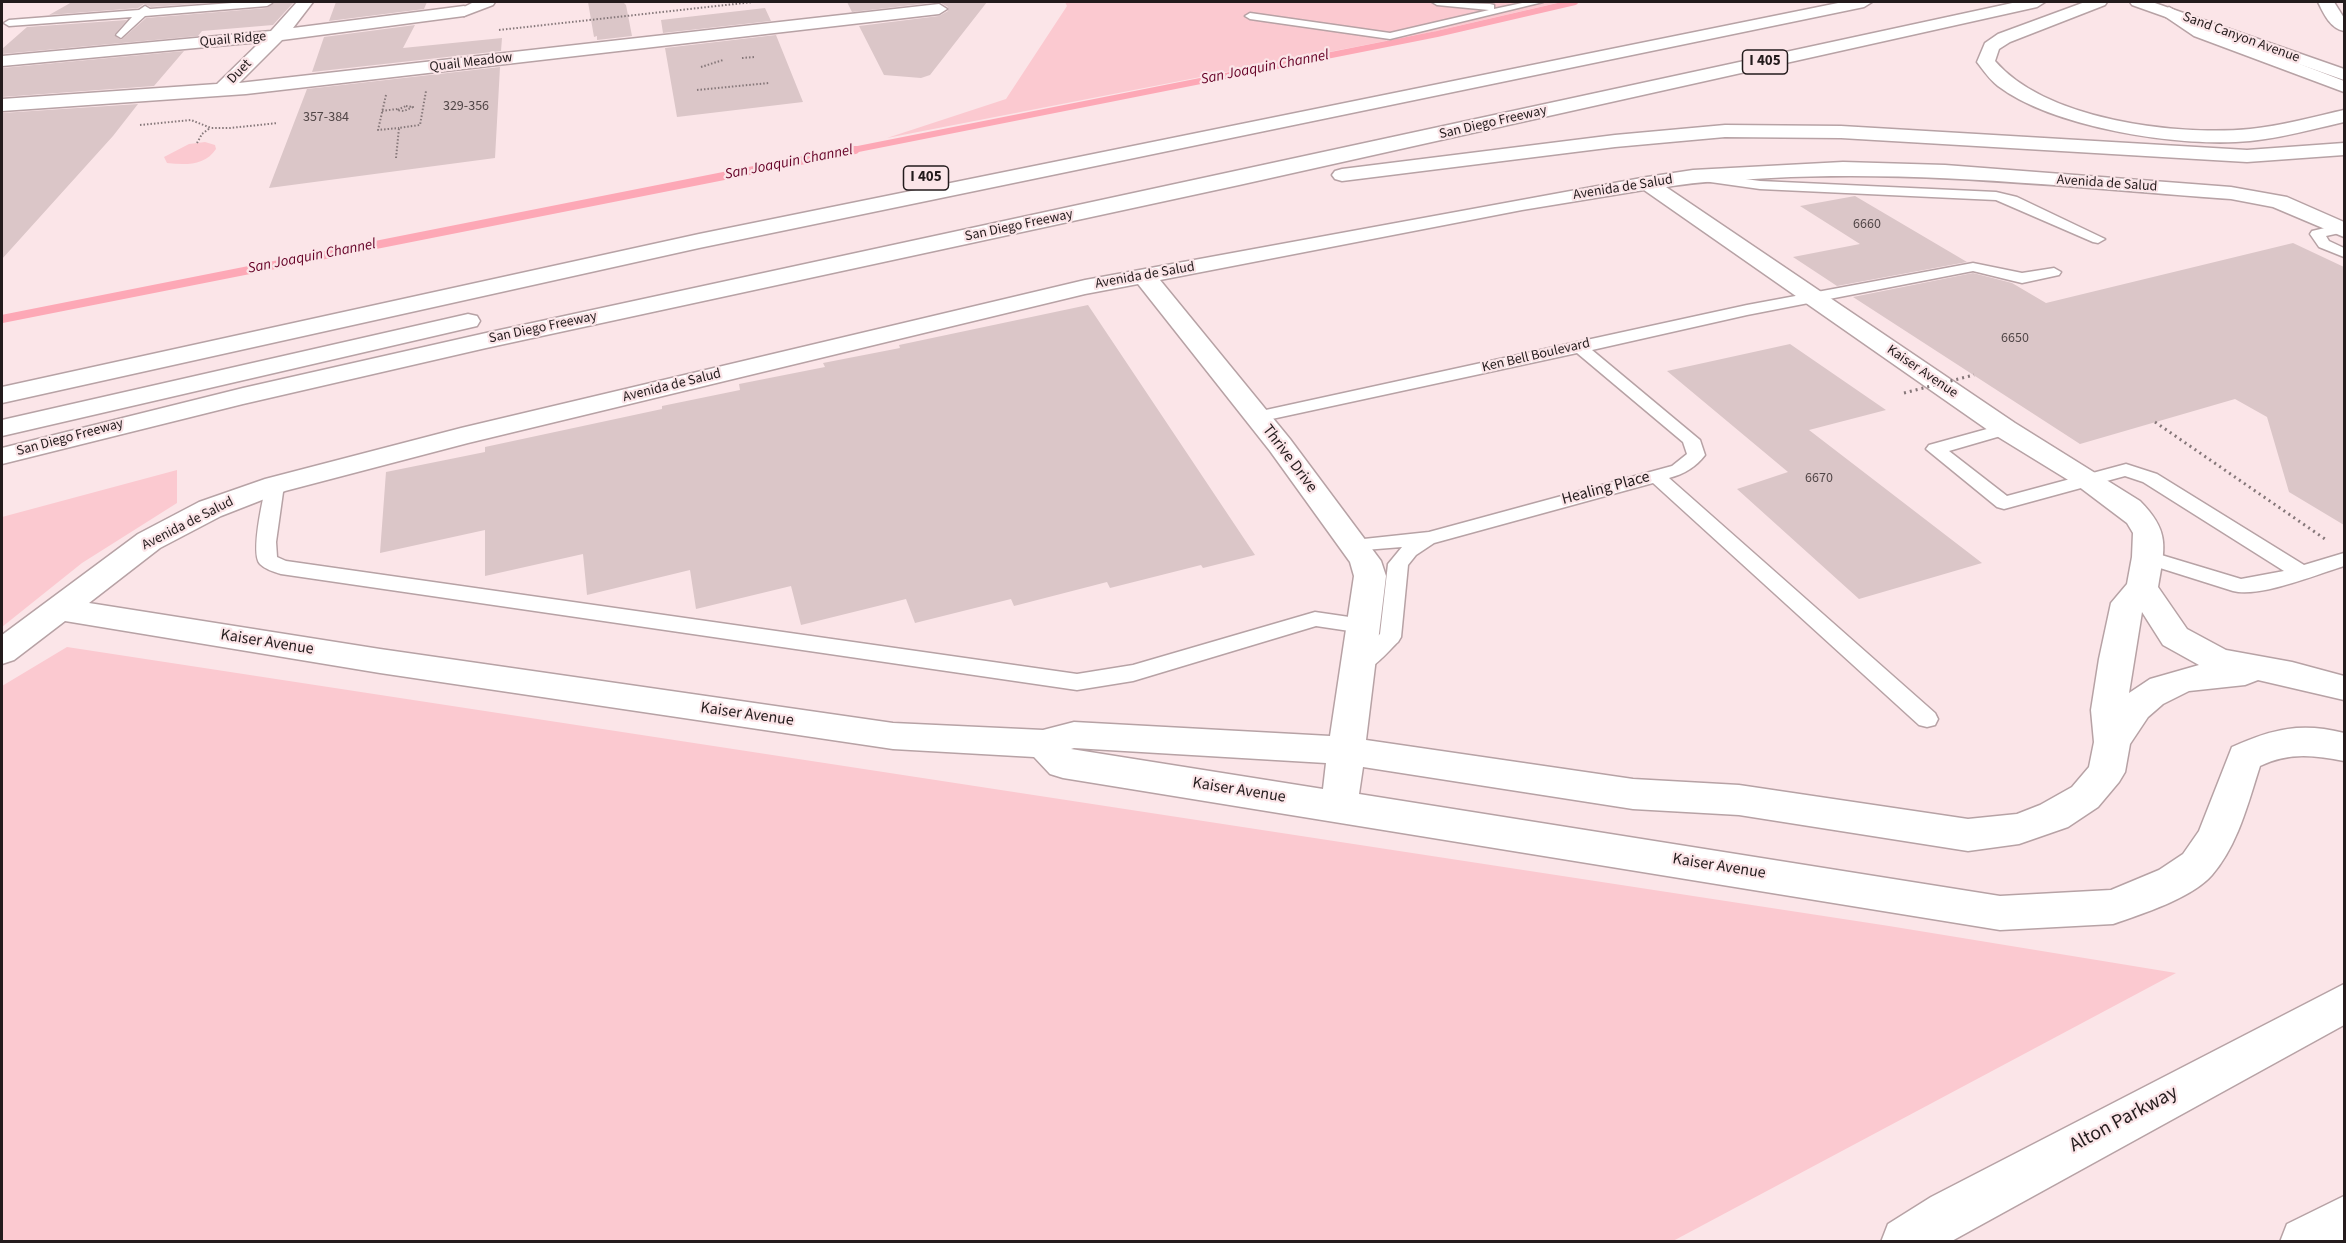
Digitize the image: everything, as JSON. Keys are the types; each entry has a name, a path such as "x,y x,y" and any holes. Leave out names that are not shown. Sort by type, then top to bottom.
{"main road":[{"name":"Duet","path":"223,89 273,36 284,28 305,2"},
{"name":"Quail Ridge","path":"2,61 273,36 464,11 487,2"},
{"name":"I 405","path":"428,278 1796,2"},
{"path":"2,395 307,324 523,278 1864,2"},
{"name":"San Diego Freeway","path":"2,456 141,419 435,351 1151,198 2037,2"},
{"path":"2099,2 2004,38 1990,46 1986,62 1992,73 2015,91 2058,109 2115,124 2162,132 2239,136 2344,116"},
{"name":"Sand Canyon Avenue","path":"2138,2 2344,75"},
{"path":"2326,2 2335,18 2344,26"},
{"name":"Quail Meadow","path":"2,105 223,89 939,9"},
{"path":"2164,11 2200,32 2344,87"},
{"path":"2,428 393,337 1434,118 1492,123"},
{"path":"1151,198 1537,153 1615,141 1725,131 1841,132 2247,156 2344,149"},
{"name":"Avenida de Salud","path":"2,652 149,541 210,509 275,485 461,436 1085,287 1464,215 1694,176 1844,168 1945,171 2230,193 2279,202 2343,229"},
{"name":"Kaiser Avenue","path":"59,609 380,662 893,736 1043,744 1074,735 1348,751 1633,794 1739,800 1968,835 2019,829 2054,816 2085,797 2106,772 2112,742 2109,710 2116,659 2127,603 2145,572 2148,533 2139,519 2129,508 2088,480 2005,429 1647,183"},
{"name":"Thrive Drive","path":"1144,276 1258,417 1365,561 1370,576 1339,806"},
{"path":"2,373 57,359"},
{"name":"Kaiser Avenue","path":"2145,572 2175,637 2218,660 2269,672"},
{"name":"Kaiser Avenue","path":"2112,742 2139,704 2175,682 2218,674 2269,672 2292,674 2344,688"},
{"name":"Kaiser Avenue","path":"1043,744 1063,764 1339,806 2000,913 2113,907 2173,882 2197,865 2216,838 2245,757 2276,743 2320,741 2344,747"},
{"name":"Alton Parkway","path":"1906,1242 1948,1214 2344,1003"},
{"path":"2305,1242 2344,1221"}],"lane":[{"path":"121,35 152,2"},
{"path":"1437,2 1469,6 1519,6"},
{"path":"1250,16 1390,36 1538,2"},
{"path":"9,23 267,3"},
{"path":"1694,176 1761,185 1996,196 2012,200 2098,239"},
{"path":"2343,229 2317,234 2324,244 2344,253"},
{"name":"Ken Bell Boulevard","path":"1258,417 1337,402 1578,346 1973,267 2022,278 2054,272"},
{"name":"Healing Place","path":"1352,545 1429,538 1678,470 1696,455 1691,440 1578,346"},
{"path":"2005,429 1935,449 2004,503 2126,470 2150,478 2302,573"},
{"path":"1656,476 1927,719"},
{"path":"275,485 266,542 267,560 281,567 1077,682 1133,673 1315,619 1363,626"},
{"path":"1358,666 1390,638 1398,564 1409,551 1429,538"},
{"path":"2145,572 2240,586 2278,580 2344,559"}],"path":[{"path":"499,30 753,2"},
{"path":"737,58 755,57"},
{"path":"701,67 730,58"},
{"path":"697,90 769,82"},
{"path":"387,92 378,130 420,124 427,88 419,88"},
{"path":"382,111 397,110 406,106 412,108 424,106"},
{"path":"140,125 191,120 211,128 278,123"},
{"path":"197,143 202,134 211,128"},
{"path":"396,158 399,128"},
{"path":"1904,393 1974,375"},
{"path":"2155,422 2325,540"}],"shaded area":[{"path":"1065,2 1561,2 1432,32 887,138 1006,99 1067,6"},
{"path":"205,142 215,145 216,149 206,159 188,164 167,163 164,157 189,144"},
{"path":"177,470 177,503 82,563 2,627 2,517"},
{"path":"67,647 1889,926 2176,973 1673,1241 2,1241 2,686"}],"building":[{"path":"72,2 222,2 151,7 144,4 138,8 49,15"},
{"path":"274,2 294,2 273,25 202,31 198,36 2,54 2,49 27,27 127,20 114,35 121,40 146,18 267,8"},
{"path":"336,2 427,2 424,9 329,21"},
{"path":"588,2 623,2 626,5 632,36 597,40 597,36 594,37"},
{"path":"847,2 939,2 852,12"},
{"path":"939,2 987,2 930,75 921,78 884,75 859,26 939,16 948,11 948,7"},
{"path":"765,8 771,21 663,33 661,20"},
{"path":"415,25 403,48 502,38 501,51 312,72 324,37"},
{"path":"776,35 803,102 677,117 665,48"},
{"path":"184,51 154,86 2,97 2,68"},
{"path":"500,67 495,158 269,188 307,89"},
{"path":"138,104 113,136 2,259 2,113"},
{"path":"1855,196 1967,262 1837,286 1793,257 1860,244 1800,206"},
{"path":"2293,243 2344,267 2344,525 2289,492 2267,417 2235,399 2080,444 1853,297 1973,273 2012,283 2046,303"},
{"path":"1088,305 1255,555 1203,568 1201,565 1110,588 1107,582 1014,606 1011,599 915,623 906,599 801,625 791,586 696,609 690,570 587,595 583,554 485,576 485,530 380,553 386,472 485,452 485,447 740,390 739,384 825,367 823,363 900,348 899,345"},
{"path":"1790,344 1886,410 1809,430 1982,563 1859,599 1737,489 1788,472 1667,371"}],"waterway":[{"name":"San Joaquin Channel","path":"848,151 1437,34 1575,2"},
{"name":"San Joaquin Channel","path":"2,319 855,150"}]}
